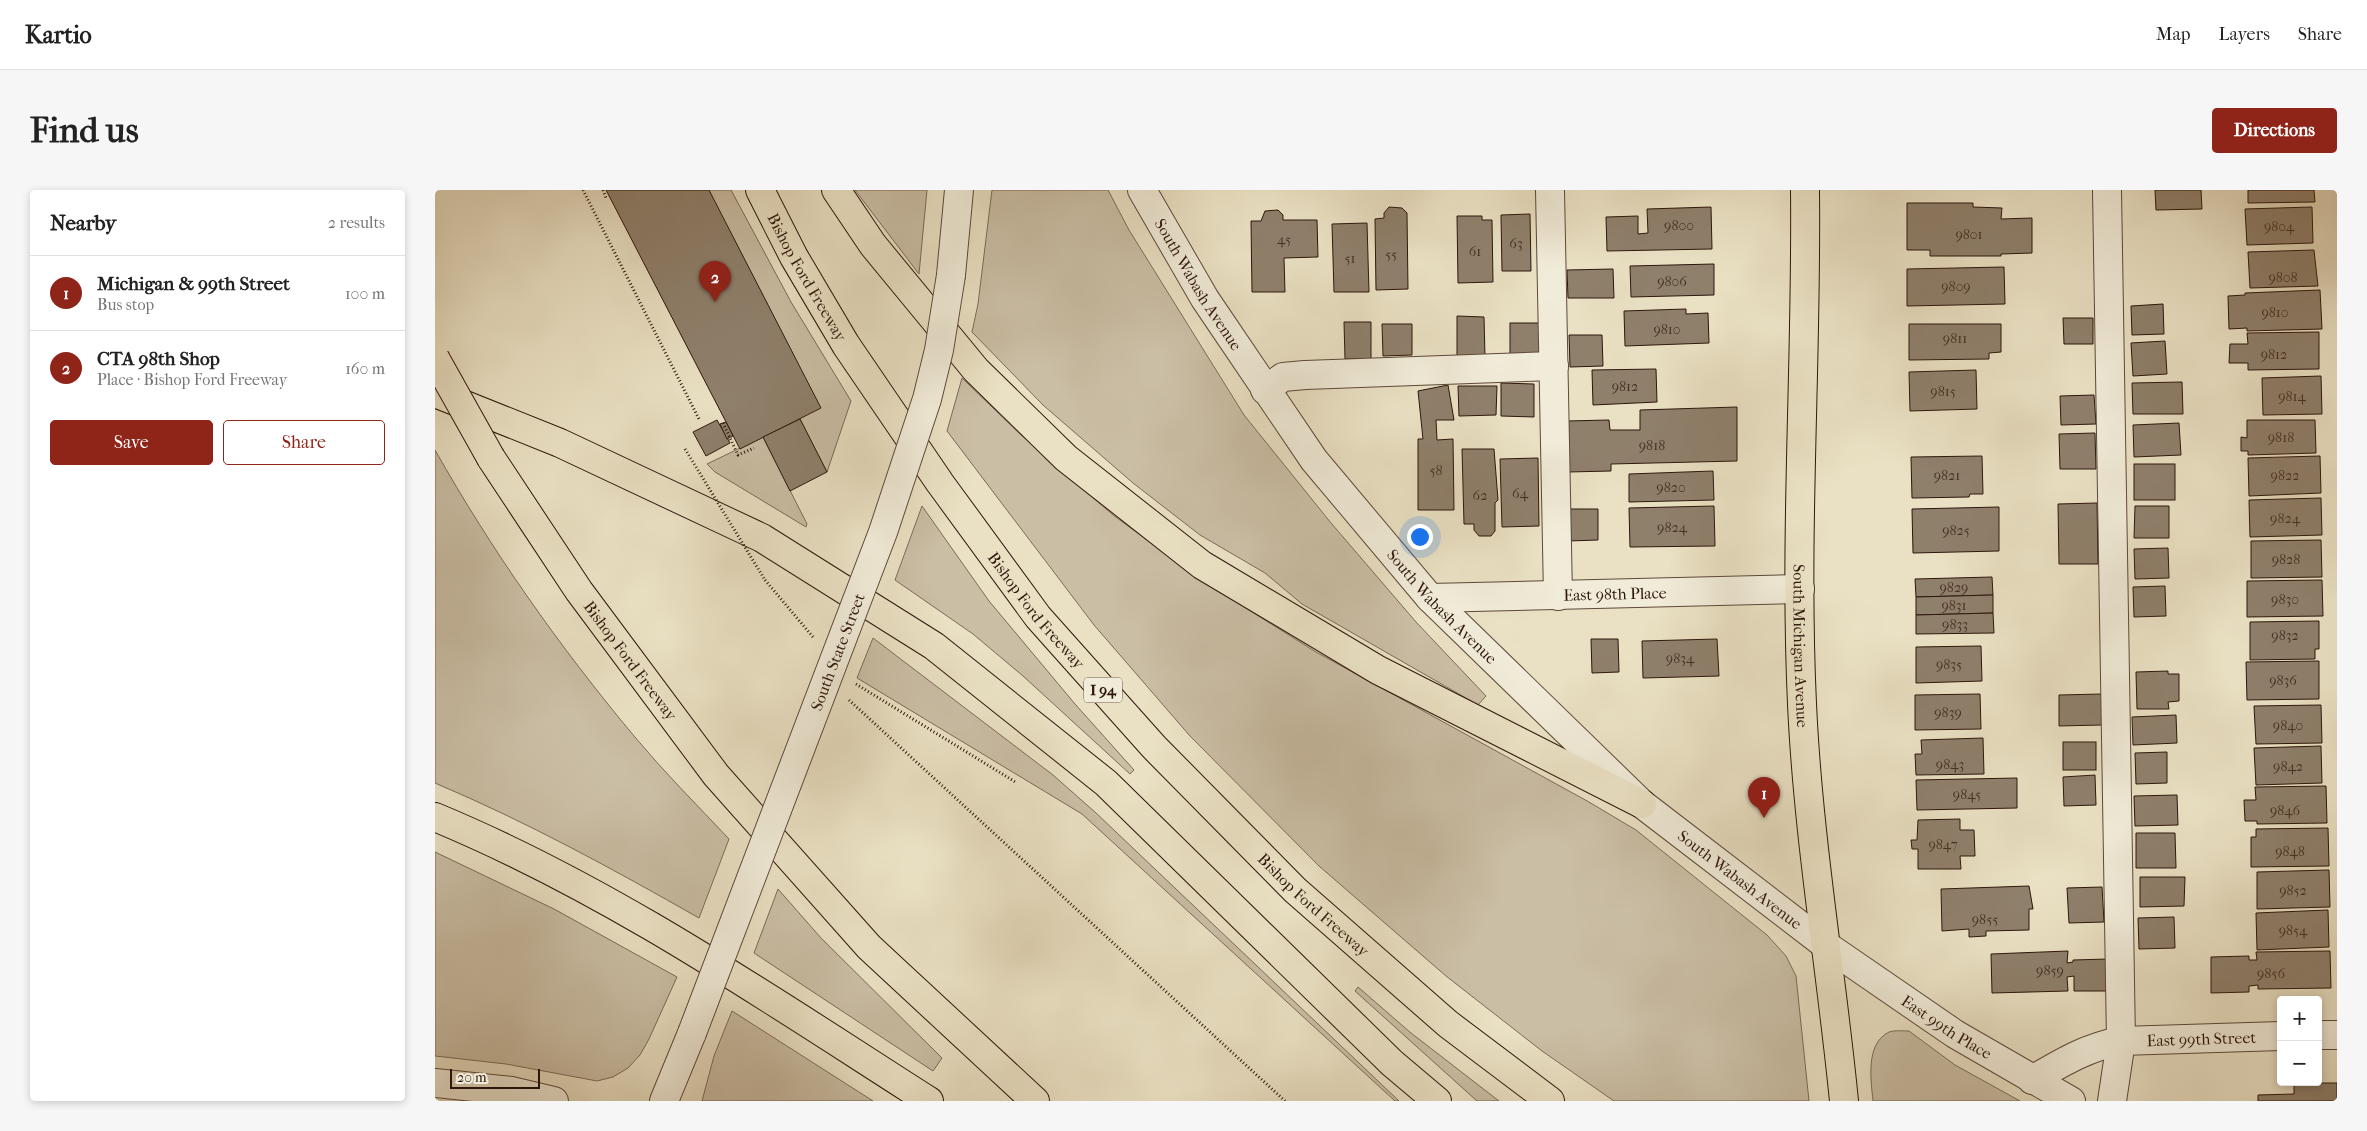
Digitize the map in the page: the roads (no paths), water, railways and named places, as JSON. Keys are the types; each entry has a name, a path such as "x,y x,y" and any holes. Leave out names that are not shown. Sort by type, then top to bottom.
{"main road":[{"name":"Bishop Ford Freeway","path":"760,190 794,257 846,345 940,483 1038,617 1154,747 1295,890 1448,1024 1550,1101"},
{"path":"836,190 873,245 976,370 1066,458 1203,566 1378,670 1642,804"},
{"name":"South Michigan Avenue","path":"1805,190 1800,589 1802,703 1809,808 1827,946 1844,1101"},
{"name":"Bishop Ford Freeway","path":"435,358 491,458 579,590 716,776 869,947 1035,1101"},
{"path":"435,393 559,443 762,538 934,646 1106,783 1392,1063 1437,1101"},
{"path":"435,818 499,844 640,919 929,1101"}],"street":[{"name":"South State Street","path":"664,1101 692,1033 886,523 927,399 939,350 951,275 959,190"},
{"name":"South Wabash Avenue","path":"1142,190 1205,299 1314,460 1430,598 1642,804 1827,946"},
{"path":"1550,190 1558,596"},
{"path":"2107,190 2121,1041 2112,1101"},
{"path":"1265,390 1283,377 1305,375 1554,366"},
{"name":"East 98th Place","path":"1430,598 1800,589"},
{"name":"East 99th Place","path":"1827,946 1955,1034 2071,1101"},
{"path":"2322,1035 2337,1035"},
{"name":"East 99th Street","path":"2032,1080 2075,1055 2097,1046 2121,1041 2277,1036"},
{"path":"435,1083 512,1091 554,1101"}],"place":[{"name":"CTA 98th Shop","path":"715,302"},
{"name":"Michigan & 99th Street","path":"1764,818"}]}
